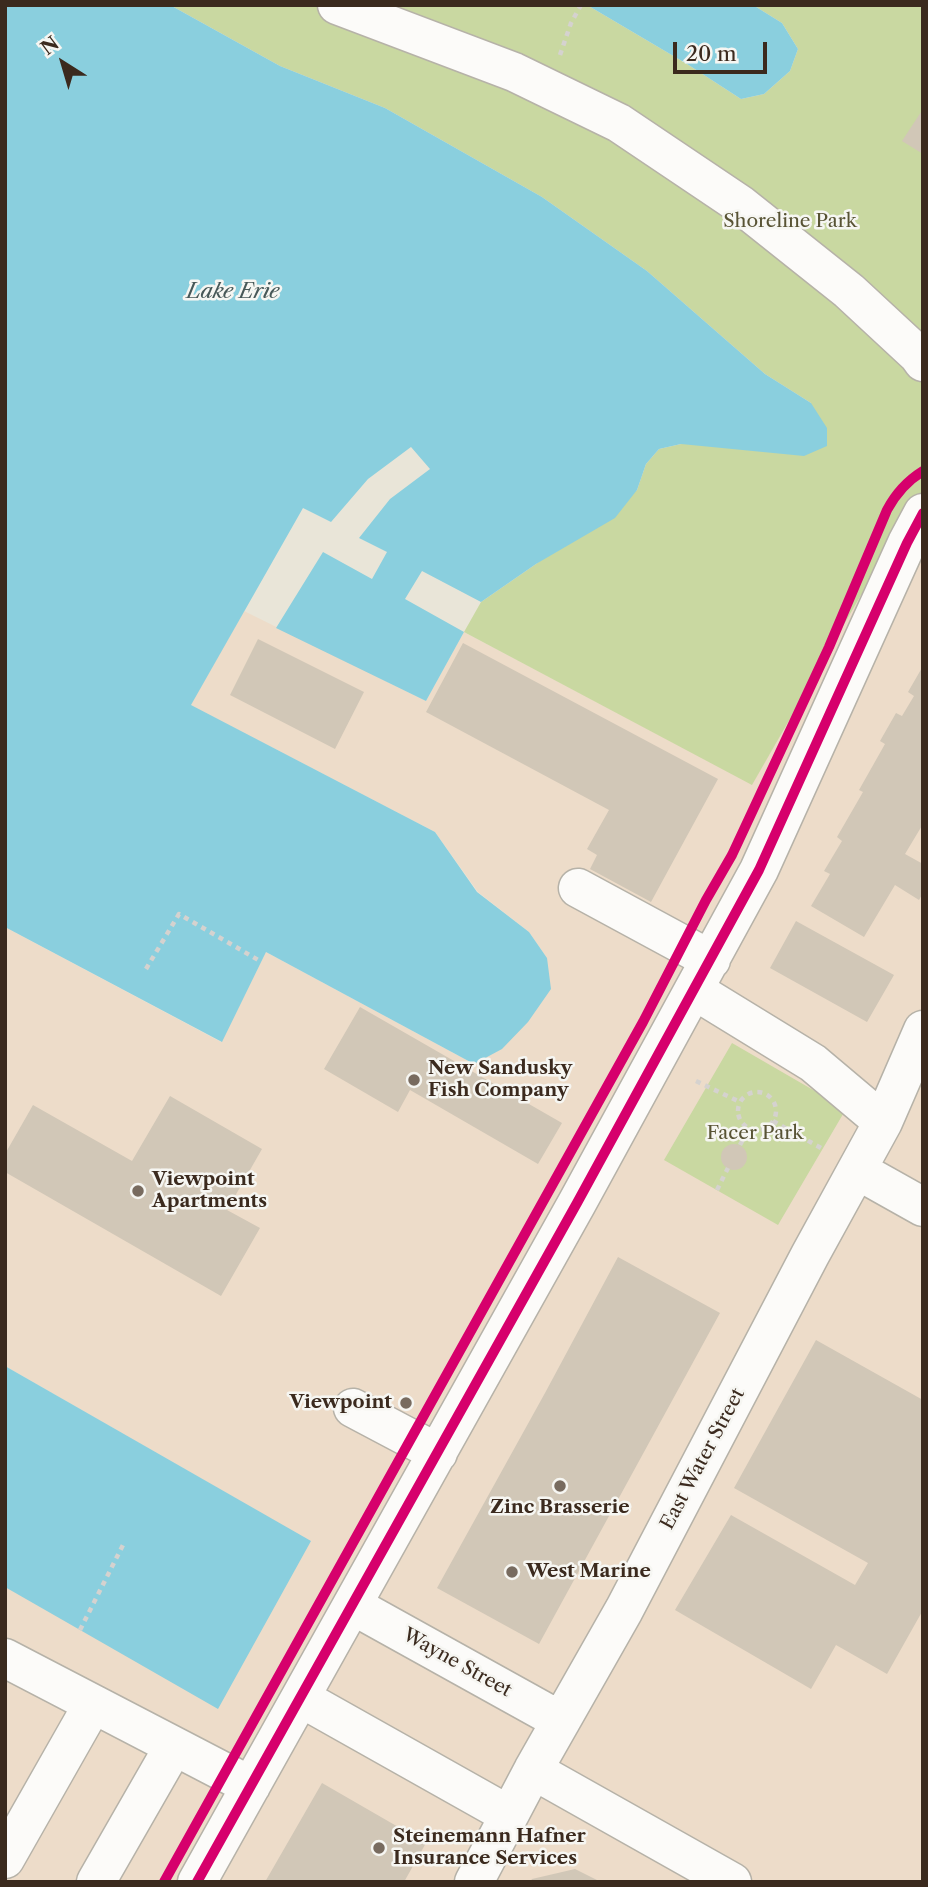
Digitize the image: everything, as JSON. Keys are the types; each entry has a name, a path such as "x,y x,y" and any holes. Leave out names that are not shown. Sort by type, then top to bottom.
{"street":[{"path":"337,5 514,72 619,123 752,214 849,291 923,362"},
{"path":"197,1882 438,1453 759,870 923,513"},
{"path":"578,888 702,975 883,1122"},
{"name":"East Water Street","path":"474,1882 533,1770 624,1610 810,1255 883,1122 923,1030"},
{"path":"857,1170 923,1207"},
{"path":"353,1408 438,1453"},
{"name":"Wayne Street","path":"352,1605 561,1721"},
{"path":"9,1669 93,1704 251,1786"},
{"path":"301,1698 509,1815"},
{"path":"5,1859 93,1704"},
{"path":"96,1882 174,1746"},
{"path":"533,1770 732,1882"}],"path":[{"path":"571,23 580,5"},
{"path":"146,969 179,914 261,961"},
{"path":"696,1081 740,1102"},
{"path":"749,1093 768,1095 775,1105 773,1121 761,1130 749,1128 738,1114 740,1102 749,1093"},
{"path":"773,1121 821,1149"},
{"path":"740,1145 749,1128"},
{"path":"718,1190 728,1168"},
{"path":"80,1630 125,1541"}],"shaded area":[{"path":"923,527 923,1882 5,1882 5,1587 311,1542 5,1366 5,927 221,1042 266,952 474,1064 547,958 529,932 478,892 435,832 190,705 244,611 426,701 464,632 752,784 861,595 917,529"}],"green space":[{"name":"Shoreline Park","path":"170,5 587,5 741,99 764,94 790,71 798,49 782,23 753,5 923,5 923,527 917,529 861,595 752,785 464,632 481,602 637,490 646,464 659,449 811,403 765,374 647,271 542,197 385,108 280,66"},
{"name":"Facer Park","path":"732,1043 846,1109 778,1225 664,1160"}],"water":[{"name":"Lake Erie","path":"5,5 170,5 280,66 385,108 542,197 647,271 765,374 811,403 827,428 827,446 804,456 681,444 659,449 646,464 637,490 615,518 536,564 481,602 422,571 405,599 464,632 426,701 276,628 323,552 372,579 387,552 359,538 390,499 430,469 411,447 368,479 331,522 303,508 191,705 435,832 477,892 529,932 547,958 551,989 528,1022 502,1049 474,1064 266,952 222,1042 5,927"},
{"path":"587,5 753,5 782,23 798,49 790,71 764,94 741,99"},
{"path":"5,1366 311,1541 218,1709 5,1587"}],"building":[{"path":"923,109 923,154 902,141"},
{"path":"258,639 364,692 335,749 230,695"},
{"path":"463,643 718,779 651,902 590,869 597,855 587,849 609,810 426,712"},
{"path":"923,666 923,824 905,854 923,864 923,893 919,900 895,885 864,937 811,906 830,874 824,871 842,841 837,837 863,792 859,790 885,744 880,741 896,713 902,716 914,696 908,692"},
{"path":"796,921 894,975 867,1022 770,968"},
{"name":"New Sandusky Fish Company","path":"360,1007 562,1123 538,1164 410,1090 398,1112 324,1069"},
{"name":"Viewpoint Apartments","path":"170,1096 262,1149 227,1210 260,1228 221,1296 5,1172 5,1154 33,1105 132,1161"},
{"path":"734,1144 743,1148 747,1157 743,1166 734,1170 725,1166 721,1157 725,1148"},
{"path":"618,1257 720,1313 539,1644 437,1588"},
{"path":"816,1340 923,1400 923,1610 887,1674 836,1645 811,1689 675,1610 731,1515 855,1585 868,1563 734,1488"},
{"path":"322,1783 426,1843 404,1882 265,1882"},
{"path":"575,1869 601,1882 530,1882 532,1879"}],"cycle path":[{"path":"164,1882 643,1022 732,855 829,647 887,510 902,488 923,471"},
{"path":"197,1882 577,1203 759,870 923,513"}],"place":[{"name":"New Sandusky Fish Company","path":"414,1080"},
{"name":"Viewpoint Apartments","path":"138,1191"},
{"name":"Viewpoint","path":"406,1403"},
{"name":"Zinc Brasserie","path":"560,1486"},
{"name":"West Marine","path":"512,1572"},
{"name":"Steinemann Hafner Insurance Services","path":"379,1848"}]}
